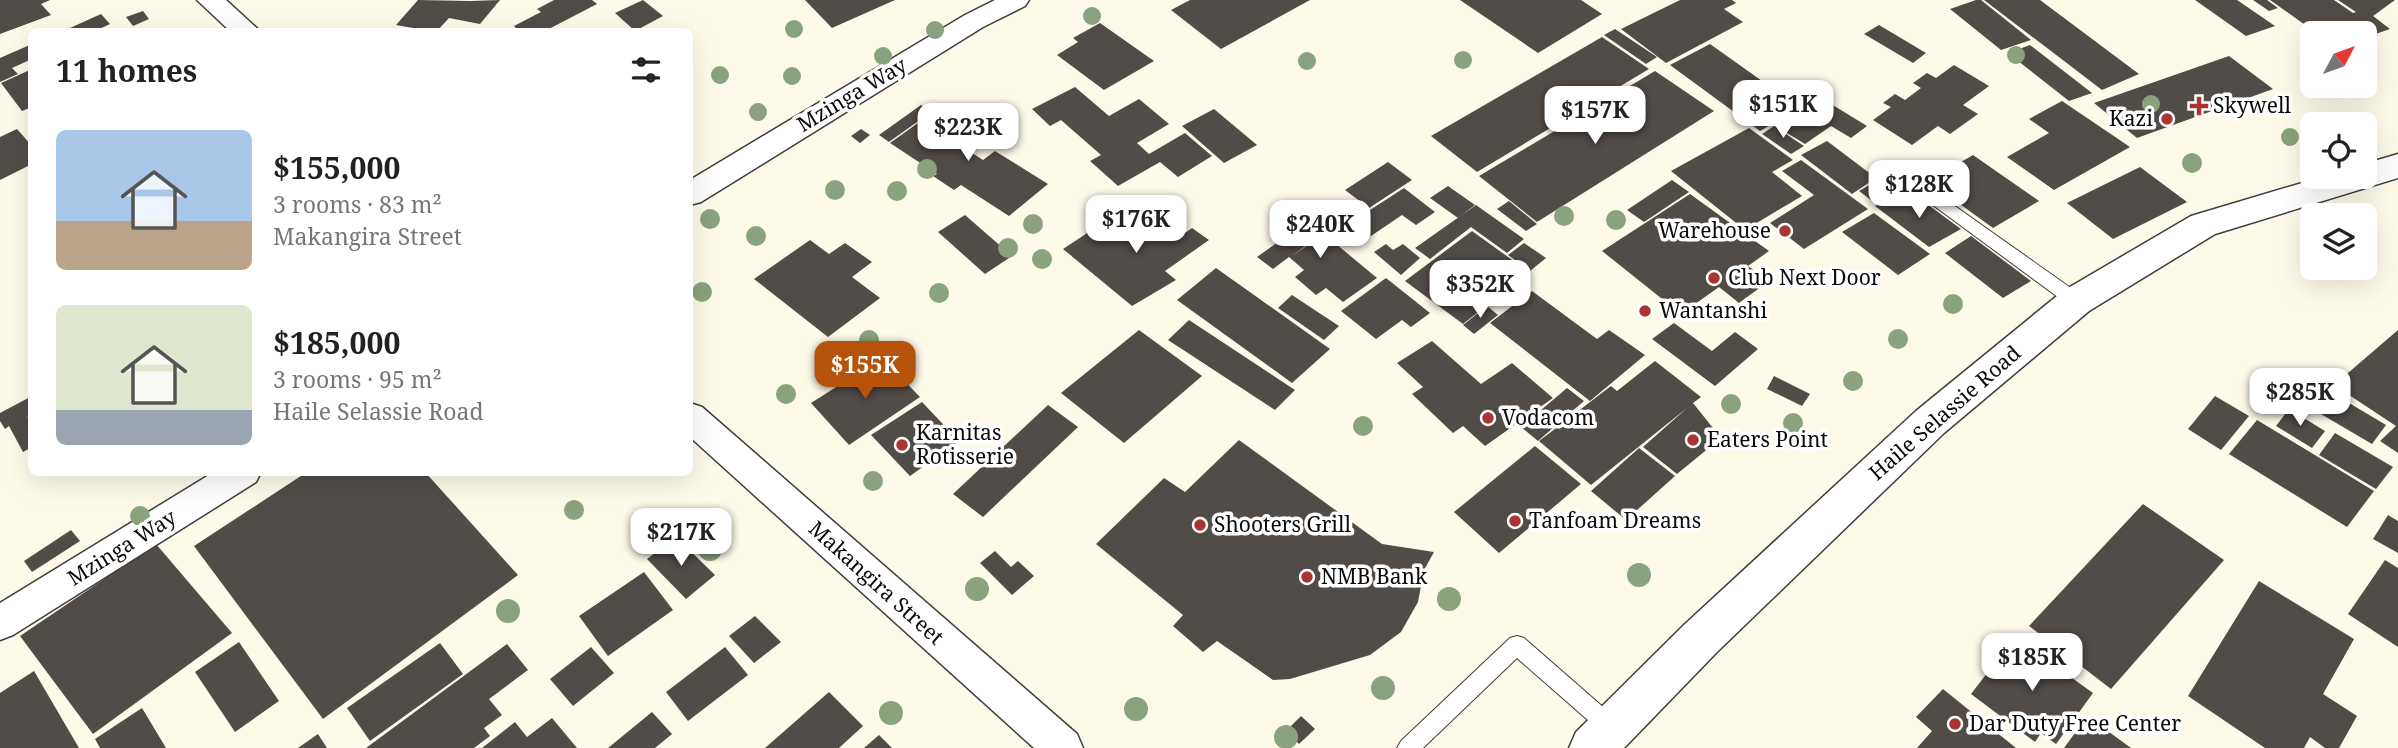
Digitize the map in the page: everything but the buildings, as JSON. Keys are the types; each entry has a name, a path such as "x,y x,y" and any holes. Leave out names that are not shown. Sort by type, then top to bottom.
{"street":[{"path":"210,0 243,28"},
{"name":"Mzinga Way","path":"693,192 974,21 1016,0"},
{"name":"Haile Selassie Road","path":"2377,172 2398,166"},
{"name":"Haile Selassie Road","path":"1602,738 1700,638 1930,422 2076,301 2203,225 2321,189"},
{"name":"Makangira Street","path":"693,420 1063,748"},
{"name":"Mzinga Way","path":"0,623 238,476"}],"lane":[{"path":"1904,176 2076,301"},
{"path":"1408,748 1517,645 1602,738"}],"place":[{"name":"Skywell","path":"2199,106"},
{"name":"Kazi","path":"2167,119"},
{"name":"Warehouse","path":"1785,231"},
{"name":"Club Next Door","path":"1714,278"},
{"name":"Wantanshi","path":"1645,311"},
{"name":"Vodacom","path":"1488,418"},
{"name":"Eaters Point","path":"1693,440"},
{"name":"Karnitas Rotisserie","path":"902,445"},
{"name":"Tanfoam Dreams","path":"1515,521"},
{"name":"Shooters Grill","path":"1200,525"},
{"name":"NMB Bank","path":"1307,577"},
{"name":"Dar Duty Free Center","path":"1955,724"}]}
